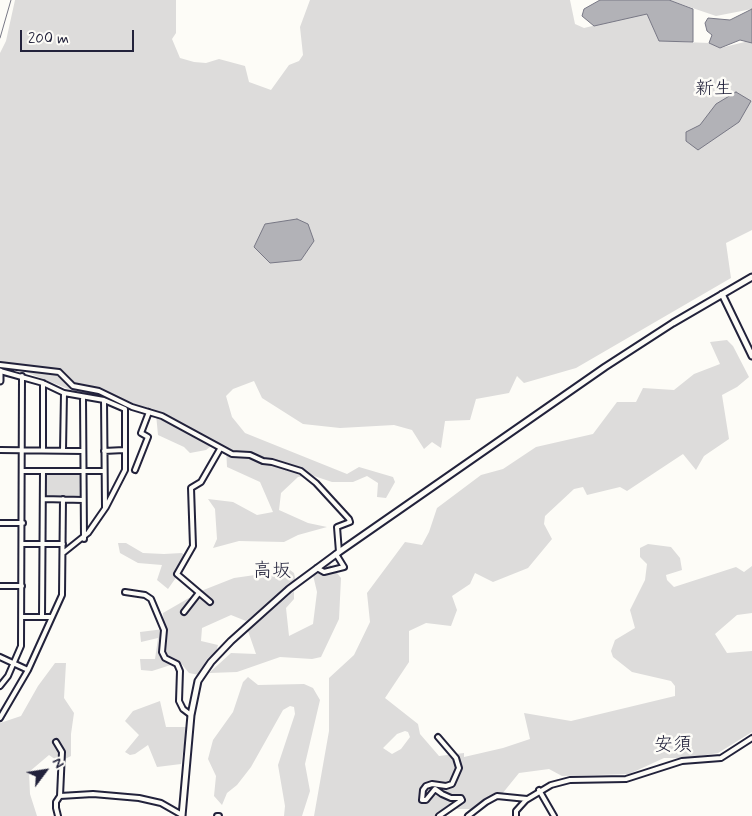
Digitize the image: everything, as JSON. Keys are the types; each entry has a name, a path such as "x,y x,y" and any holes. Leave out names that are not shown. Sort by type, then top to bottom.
{"street":[{"path":"60,796 93,794 139,798 161,803 182,815 192,715 198,681 211,662 281,596 338,553 606,367 752,277"},
{"path":"722,294 752,356"},
{"path":"0,365 58,372 73,386 99,391 162,416 232,454 250,455 263,461 301,471 316,483 350,522 337,527 338,553 344,567 324,572 317,568"},
{"path":"0,381 0,370 44,383 64,393 104,400 125,409 124,470 105,508 84,539 63,553"},
{"path":"0,686 14,664 21,646 22,376"},
{"path":"44,383 44,450"},
{"path":"63,450 64,393"},
{"path":"83,396 84,539"},
{"path":"104,400 105,508"},
{"path":"135,470 148,437 141,434 148,412"},
{"path":"210,602 198,594 177,574 193,546 191,488 201,482 220,449"},
{"path":"0,450 83,451"},
{"path":"104,451 124,450"},
{"path":"23,471 104,471"},
{"path":"42,616 43,471"},
{"path":"43,499 83,500"},
{"path":"0,718 28,670 62,595 64,499"},
{"path":"0,523 22,523"},
{"path":"22,544 63,544"},
{"path":"0,586 22,586"},
{"path":"125,592 145,595 151,599 164,630 162,652 165,658 177,664 180,671 179,701 183,709 192,715"},
{"path":"184,612 198,594"},
{"path":"22,617 52,617"},
{"path":"0,657 28,670"},
{"path":"438,737 456,758 459,768 452,784 446,786 432,784 426,786 422,790 422,800 426,800 435,789 451,798 461,798 462,800 439,816"},
{"path":"516,816 516,811 539,790 570,780 626,779 682,761 721,758 752,738"},
{"path":"56,742 62,752 60,796 56,802 58,816"},
{"path":"539,790 554,816"},
{"path":"468,816 497,796 527,799"}],"shaded area":[{"path":"15,0 176,0 176,33 172,39 180,58 206,63 219,59 245,66 249,82 271,90 289,65 299,61 303,55 300,27 310,0 570,0 575,24 584,28 647,13 659,41 709,43 720,48 749,41 752,42 752,230 726,243 731,278 576,368 524,383 517,376 509,393 476,399 470,420 445,421 441,448 432,442 424,449 412,430 394,425 340,428 303,424 262,398 254,381 233,389 226,396 232,417 245,433 347,474 359,467 393,477 395,482 386,498 377,497 378,483 367,476 353,482 332,482 311,475 298,477 281,493 279,510 308,523 327,527 298,535 284,542 239,541 213,548 217,539 215,509 208,499 233,502 257,515 273,512 260,482 227,467 226,447 215,443 206,450 190,453 184,447 158,435 156,414 135,406 68,389 26,372 0,366 0,53 6,41"},
{"path":"600,0 669,0 693,9 693,42 659,41 647,14 594,26 582,16 584,9"},
{"path":"669,0 752,0 752,9 716,16"},
{"path":"752,9 752,43 740,40 720,48 709,43 712,35 707,31 705,23 708,18 730,20"},
{"path":"736,92 751,101 739,122 698,150 686,141 686,132 700,125 716,104"},
{"path":"297,219 308,224 314,241 301,260 270,263 254,247 265,224"},
{"path":"727,340 733,346 749,377 737,387 722,395 729,439 704,456 696,470 683,454 627,491 620,487 587,495 583,487 574,489 545,516 544,524 552,539 528,568 493,582 475,573 470,584 452,596 457,610 451,626 426,623 409,631 409,662 385,698 418,724 420,734 439,756 464,753 464,757 503,748 530,739 524,713 571,721 675,696 675,686 671,681 632,672 613,657 611,651 615,640 635,628 630,610 645,580 647,564 640,557 640,548 648,544 671,547 680,558 682,570 666,575 667,580 674,587 736,567 744,572 752,566 752,613 737,615 715,634 727,653 752,651 752,732 718,753 687,758 664,758 629,774 562,776 549,769 519,773 502,794 472,809 456,809 445,816 314,816 329,731 329,678 354,655 370,622 367,593 405,542 422,545 429,532 437,508 481,475 503,469 536,447 593,434 617,402 636,402 643,388 674,390 694,374 720,364 710,342","holes":["405,731 408,732 410,737 401,749 392,754 383,748 397,734"]},
{"path":"43,471 83,471 83,500 43,499"},
{"path":"118,543 126,543 143,553 182,553 189,559 168,589 157,580 162,565 138,563 120,553"},
{"path":"330,564 341,578 339,619 321,657 312,659 280,657 237,672 209,673 231,653 256,654 248,631 294,591 294,599 286,608 289,636 313,624 317,592 313,575"},
{"path":"290,570 294,573 296,582 246,621 231,615 202,628 201,641 218,645 216,652 207,659 199,675 189,673 180,662 152,671 141,670 140,659 155,659 158,638 141,642 140,632 164,629 163,613 201,591 234,578"},
{"path":"55,663 66,663 64,698 74,713 71,734 71,756 59,762 49,755 29,772 30,794 37,816 0,816 0,723 21,716 38,686"},
{"path":"248,677 258,685 304,684 313,688 320,700 305,764 310,791 302,816 284,816 285,806 278,765 295,714 294,707 290,706 283,710 251,767 237,785 227,793 222,805 214,796 216,776 208,759 213,740 233,712 243,682"},
{"path":"160,701 166,727 187,727 181,764 157,767 148,745 135,754 130,755 125,752 139,735 125,721 133,711"}],"waterway":[{"path":"0,38 11,0"}],"district":[{"name":"新生","path":"714,90"},
{"name":"高坂","path":"272,572"},
{"name":"安須","path":"673,746"}]}
